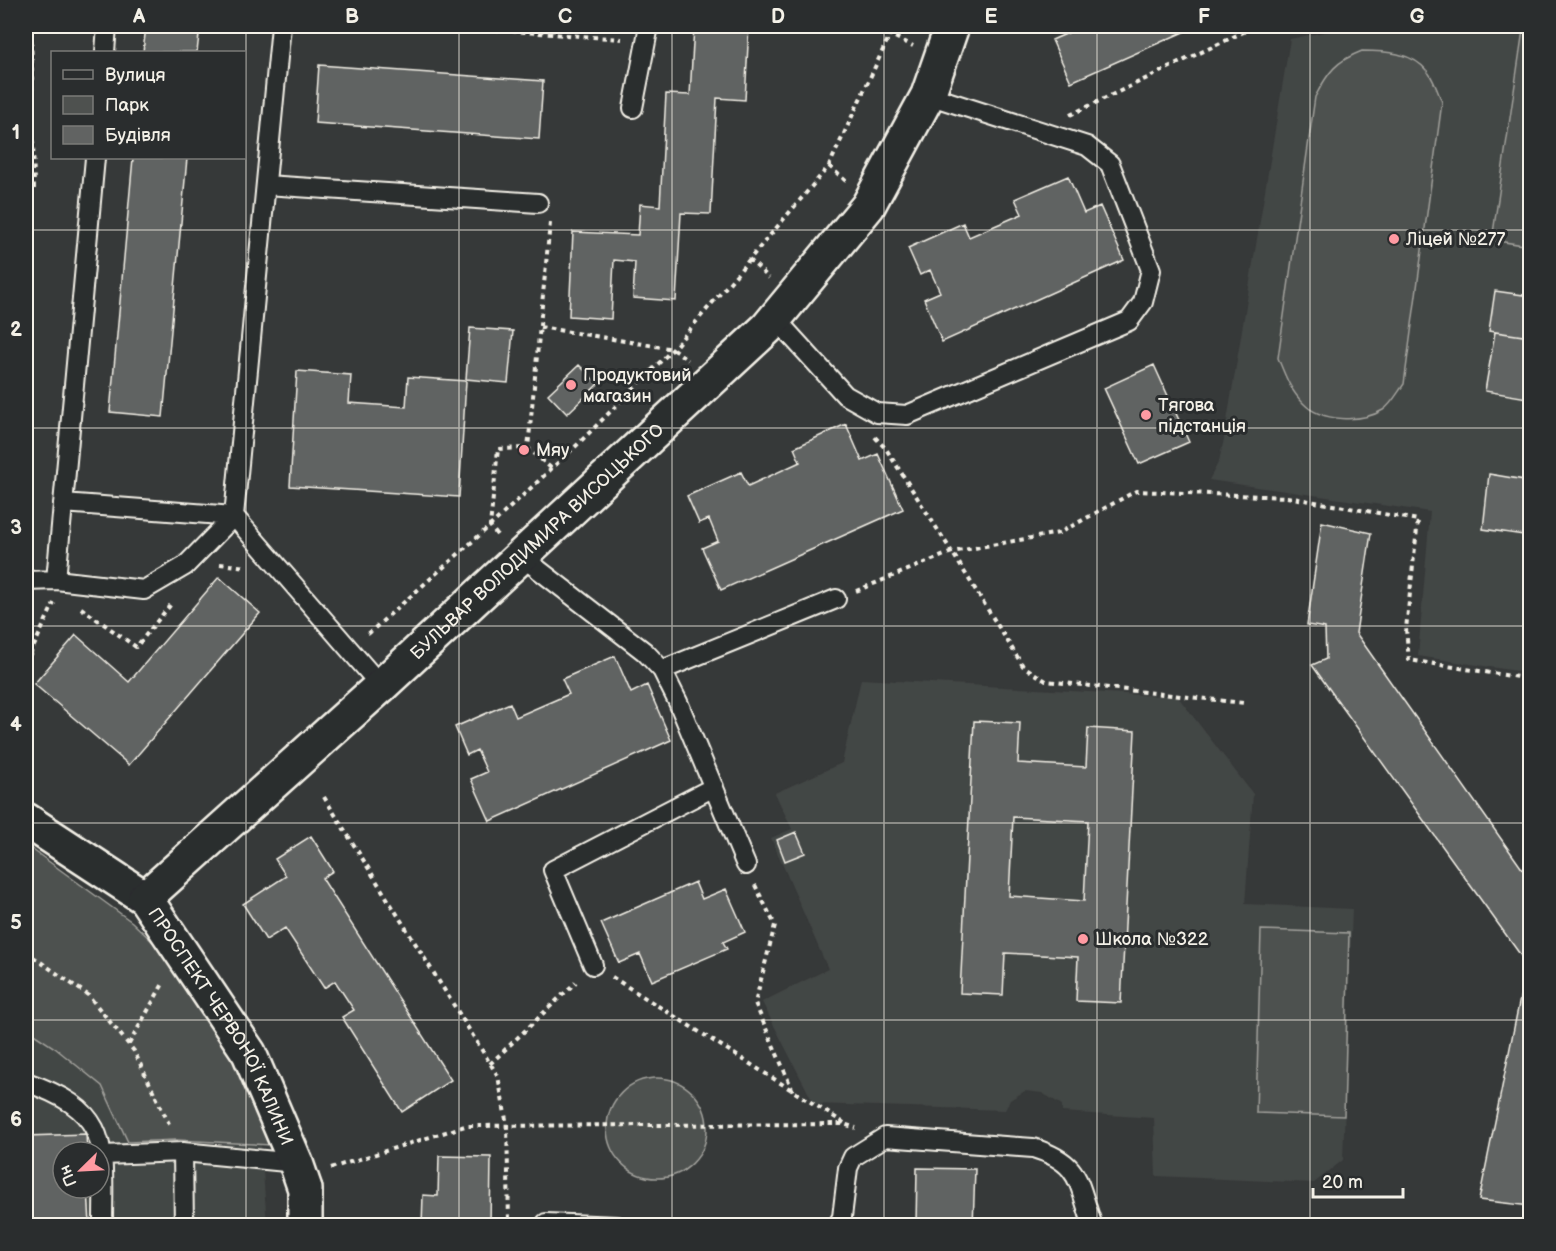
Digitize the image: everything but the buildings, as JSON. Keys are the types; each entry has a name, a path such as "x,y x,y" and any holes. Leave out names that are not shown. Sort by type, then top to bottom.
{"street":[{"name":"БУЛЬВАР ВОЛОДИМИРА ВИСОЦЬКОГО","path":"146,898 381,686 510,546 712,380 775,318 868,206 928,95 952,26"},
{"name":"ПРОСПЕКТ ЧЕРВОНОЇ КАЛИНИ","path":"26,820 146,898 249,1053 311,1166 305,1189 305,1226"}],"lane":[{"path":"105,51 107,26"},
{"path":"26,581 56,580 144,590 185,566 234,516 281,26"},
{"path":"633,108 648,33"},
{"path":"775,318 845,395 877,413 907,415 1129,321 1143,302 1151,270 1110,164 1087,146 928,95"},
{"path":"56,580 95,159"},
{"path":"266,185 538,203"},
{"path":"63,503 234,516 381,686"},
{"path":"510,546 645,652 662,670 678,702 746,865"},
{"path":"662,670 836,599"},
{"path":"593,965 553,870 714,787"},
{"path":"26,1082 53,1091 83,1110 91,1122 98,1140"},
{"path":"837,1226 842,1217 848,1168 853,1157 885,1137 1033,1148 1052,1154 1072,1169 1093,1226"},
{"path":"183,1152 184,1226"},
{"path":"111,1155 183,1152 311,1166"},
{"path":"104,1200 104,1226"},
{"path":"546,1223 617,1226"}],"path":[{"path":"26,193 34,189 31,26"},
{"path":"440,26 648,33"},
{"path":"861,26 891,35 916,48"},
{"path":"350,650 552,469 673,349 829,166 894,26"},
{"path":"1060,112 1071,115 1256,26"},
{"path":"829,166 849,184"},
{"path":"528,448 550,216 538,203"},
{"path":"749,259 769,278"},
{"path":"540,327 673,349 693,364"},
{"path":"871,433 886,449 1023,666 1046,681 1244,703"},
{"path":"490,526 498,449 528,448 552,469"},
{"path":"836,599 952,552 1059,533 1136,491 1287,497 1418,520 1406,629 1409,660 1530,679"},
{"path":"490,526 510,546"},
{"path":"209,567 219,564 246,567 253,575"},
{"path":"73,602 136,647 178,596"},
{"path":"26,663 53,603 63,603"},
{"path":"324,797 498,1076 507,1125 509,1221 546,1223"},
{"path":"746,865 775,925 755,1003 793,1091"},
{"path":"26,952 88,995 129,1044 183,1152"},
{"path":"490,1064 593,965 844,1124 885,1137"},
{"path":"129,1044 167,976"},
{"path":"311,1166 465,1126 844,1124"}],"shaded area":[{"name":"Ліцей №277","path":"1353,26 1497,26 1530,31 1530,673 1418,656 1430,512 1209,480 1219,461 1224,439 1290,39"},
{"name":"Школа №322","path":"861,679 1178,697 1253,794 1245,904 1352,909 1343,1160 1314,1183 1156,1176 1154,1118 1062,1112 1062,1105 1042,1093 1025,1091 1010,1100 1005,1110 814,1104 762,1002 828,969 771,838 792,829 775,793 842,763"},
{"path":"26,1029 55,1048 102,1086 129,1142 261,1144 267,1225 26,1225"}],"green space":[{"path":"440,26 554,26 554,32"},
{"path":"1523,30 1530,31 1530,246 1492,240"},
{"path":"1362,51 1398,54 1422,65 1436,86 1442,102 1404,384 1386,408 1374,414 1353,419 1320,414 1303,403 1291,388 1278,358 1315,97 1324,81 1339,63"},
{"path":"26,845 132,922 156,945 182,978 236,1058 271,1145 177,1140 128,1142 102,1086 55,1048 26,1029"},
{"path":"1261,930 1349,933 1344,1116 1256,1113"},
{"path":"657,1078 676,1081 693,1092 704,1109 707,1128 704,1147 693,1164 676,1175 657,1178 638,1175 621,1164 610,1147 607,1128 610,1109 621,1092 638,1081"}],"place":[{"name":"Ліцей №277","path":"1394,239"},
{"name":"Продуктовий магазин","path":"571,385"},
{"name":"Тягова пiдстанцiя","path":"1146,415"},
{"name":"Мяу","path":"524,450"},
{"name":"Школа №322","path":"1083,939"}]}
